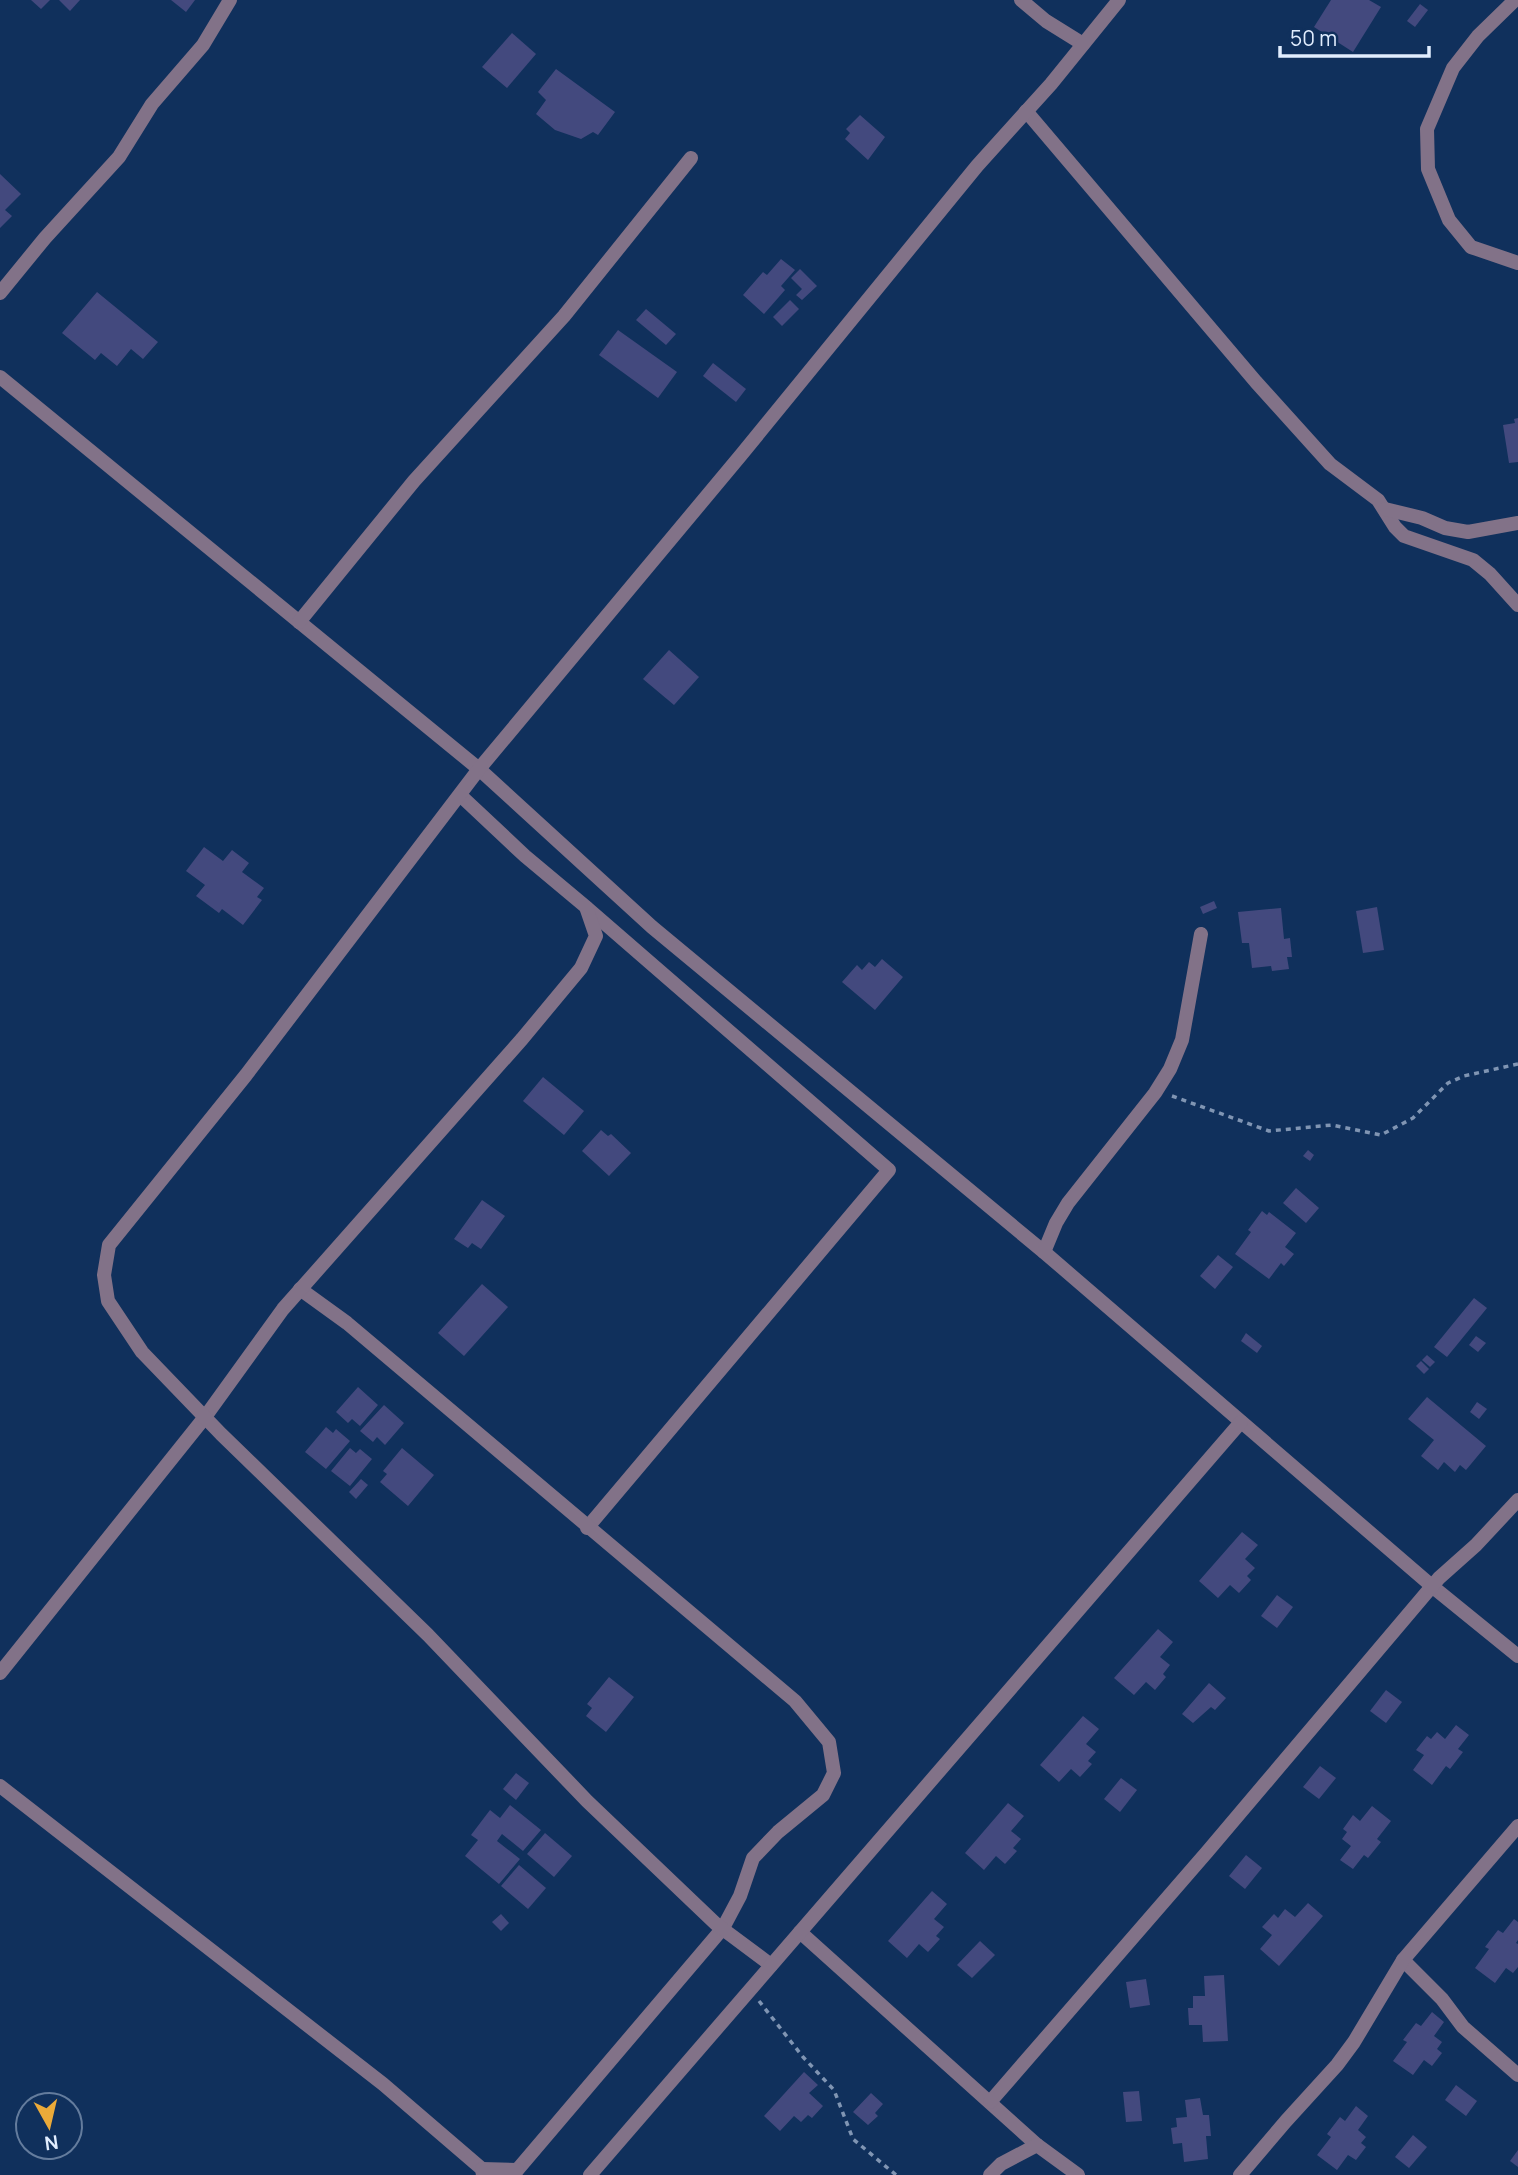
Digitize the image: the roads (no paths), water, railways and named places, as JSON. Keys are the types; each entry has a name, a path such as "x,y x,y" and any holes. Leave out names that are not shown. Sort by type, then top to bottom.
{"street":[{"path":"0,293 45,238 119,158 152,104 203,45 230,0"},
{"path":"1021,0 1083,44"},
{"path":"771,1965 723,1928 587,1801 428,1635 205,1418 142,1352 108,1301 104,1275 109,1245 246,1075 479,769 741,456 977,166 1119,0"},
{"path":"1515,0 1478,36 1453,68 1427,129 1428,169 1449,220 1471,247 1518,263"},
{"path":"1026,111 1318,452 1330,464 1368,490 1404,536 1473,560 1481,565 1518,605"},
{"path":"299,622 414,481 564,316 691,158"},
{"path":"0,377 479,769 652,927 1044,1252 1433,1587 1518,1656"},
{"path":"1385,509 1422,518 1445,528 1468,532 1518,523"},
{"path":"460,795 525,856 889,1170 587,1528"},
{"path":"0,1673 205,1418 283,1309 522,1039 581,968 596,936 586,907"},
{"path":"1044,1252 1068,1203 1170,1069 1182,1040 1201,934"},
{"path":"0,1786 383,2084 483,2172 515,2173 723,1928 740,1896 753,1858 778,1832 824,1795 834,1773 829,1742 795,1701 347,1323 300,1289"},
{"path":"590,2175 1241,1422"},
{"path":"990,2102 1445,1572 1476,1545 1518,1500"},
{"path":"1240,2175 1337,2065 1354,2042 1403,1960 1518,1826"},
{"path":"800,1932 1037,2145 1078,2175"},
{"path":"1403,1960 1442,1999 1463,2026 1518,2075"},
{"path":"990,2175 1001,2164 1037,2145"}]}
